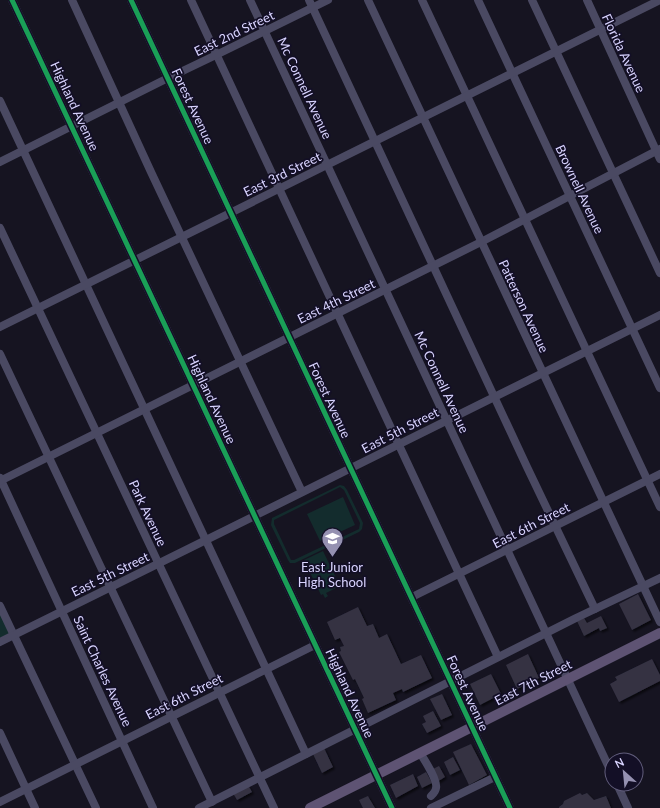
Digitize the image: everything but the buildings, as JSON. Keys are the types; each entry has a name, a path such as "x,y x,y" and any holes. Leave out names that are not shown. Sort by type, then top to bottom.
{"main road":[{"name":"East 7th Street","path":"310,808 660,634"}],"street":[{"name":"Highland Avenue","path":"12,0 392,808"},
{"path":"72,0 302,492"},
{"name":"Forest Avenue","path":"131,0 510,808"},
{"path":"191,0 498,658"},
{"name":"Mc Connell Avenue","path":"250,0 604,757"},
{"name":"East 2nd Street","path":"0,162 119,102 264,32 311,4 328,0"},
{"name":"Patterson Avenue","path":"368,0 660,622"},
{"path":"422,0 660,507"},
{"name":"Brownell Avenue","path":"478,0 660,388"},
{"path":"532,0 660,273"},
{"name":"Florida Avenue","path":"587,0 658,150 660,159"},
{"name":"East 3rd Street","path":"0,327 660,0"},
{"path":"311,4 494,397 595,609"},
{"path":"0,101 22,151 207,539 306,754"},
{"name":"East 4th Street","path":"0,480 481,242 658,150"},
{"name":"Park Avenue","path":"0,228 274,808"},
{"name":"East 5th Street","path":"0,642 660,315"},
{"path":"0,354 212,802"},
{"name":"East 6th Street","path":"412,597 660,474"},
{"name":"Saint Charles Avenue","path":"0,480 153,808"},
{"path":"199,808 546,633 660,578"},
{"path":"0,606 96,808"},
{"name":"East 6th Street","path":"0,802 315,644"},
{"path":"0,733 35,808"},
{"path":"420,753 436,784 436,788 431,796"},
{"path":"431,808 447,805 495,777"},
{"path":"621,792 628,808"}],"green space":[{"path":"340,485 344,486 347,490 363,523 362,529 359,532 295,563 290,563 271,525 272,518","holes":["340,487 344,490 360,523 359,529 294,560 291,560 274,524 274,520"]},
{"path":"343,497 355,525 320,541 307,514"},
{"path":"323,551 340,586 326,593 328,596 325,598 323,594 321,595 304,560"},
{"path":"0,612 10,633 0,638"}],"cycle path":[{"path":"12,0 392,808"},
{"path":"131,0 510,808"}],"place":[{"name":"East Junior High School","path":"332,558"}]}
